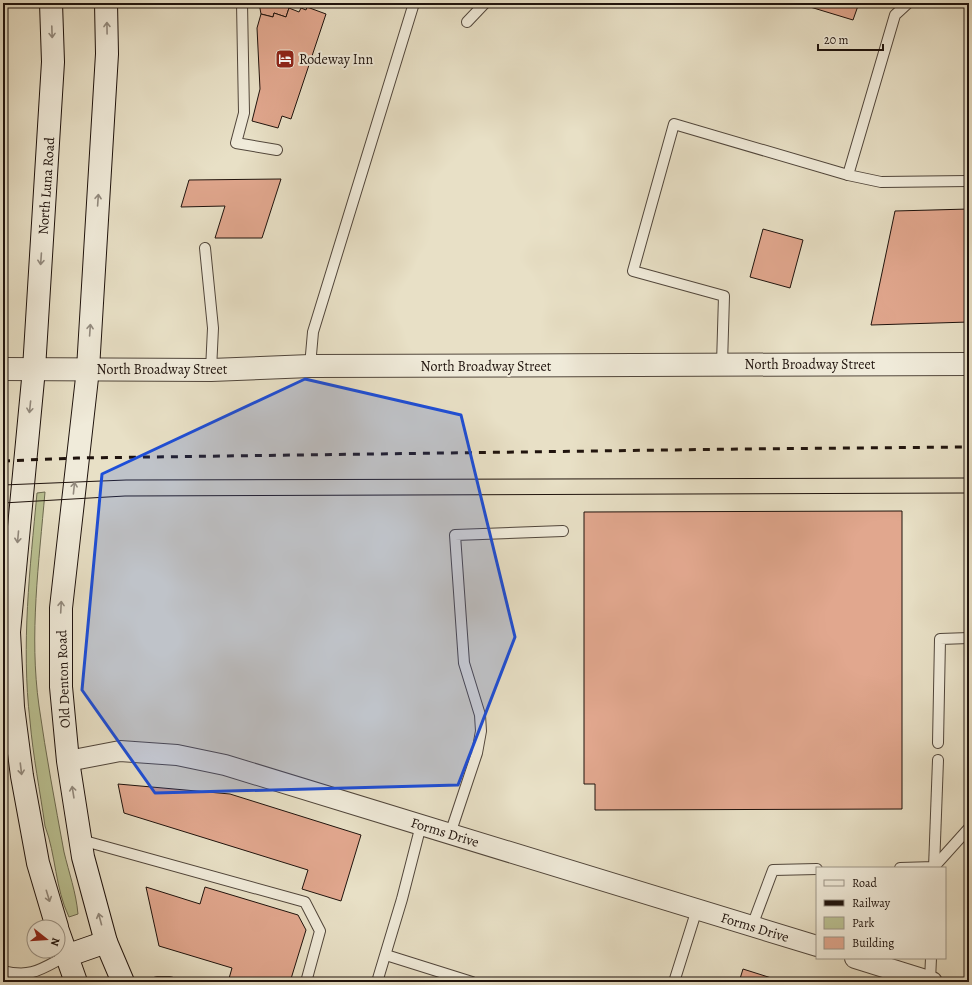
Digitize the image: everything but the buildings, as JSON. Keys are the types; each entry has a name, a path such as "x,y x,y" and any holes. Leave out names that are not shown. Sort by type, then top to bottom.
{"main road":[{"name":"North Luna Road","path":"34,369 53,62 51,3"},
{"path":"88,369 108,54 106,3"},
{"name":"North Broadway Street","path":"3,369 211,370 310,366 969,364"},
{"path":"34,369 9,632 10,738 22,776 38,863 55,919"},
{"name":"Old Denton Road","path":"88,369 61,608 61,687 68,761 83,857 106,942 123,982"},
{"path":"76,982 66,956 106,942"}],"street":[{"name":"Forms Drive","path":"68,761 120,751 176,755 225,765 816,946"},
{"path":"857,959 931,982"}],"lane":[{"path":"242,3 244,113 236,143 277,150"},
{"path":"310,366 313,332 414,3"},
{"path":"467,22 485,3"},
{"path":"848,175 895,15 908,3"},
{"path":"722,364 724,296 634,272 674,124 848,175 881,182 969,181"},
{"path":"205,248 213,328 211,370"},
{"path":"450,834 477,753 481,731 480,715 464,663 455,535 563,532"},
{"path":"938,743 940,639 969,638"},
{"path":"934,867 938,760"},
{"path":"377,982 402,899 421,825"},
{"path":"935,867 969,828"},
{"path":"81,840 305,902 320,930 306,982"},
{"path":"752,926 773,870 816,869"},
{"path":"674,982 696,909"},
{"path":"386,955 472,982"},
{"path":"3,971 20,975 34,973 60,959"},
{"path":"931,959 931,982"},
{"path":"157,982 170,982"}],"highlighted area":[{"path":"305,379 461,415 515,637 458,785 155,793 82,690 102,474"}],"green space":[{"path":"45,492 36,599 36,679 54,797 64,852 77,906 78,914 69,917 61,895 49,837 45,826 33,747 27,692 26,635 37,493"}],"tram line":[{"path":"3,485 126,480 969,478"},
{"path":"3,503 125,496 969,493"}],"railway":[{"path":"3,461 77,458 969,447"}],"place":[{"name":"Rodeway Inn","path":"285,59"}]}
